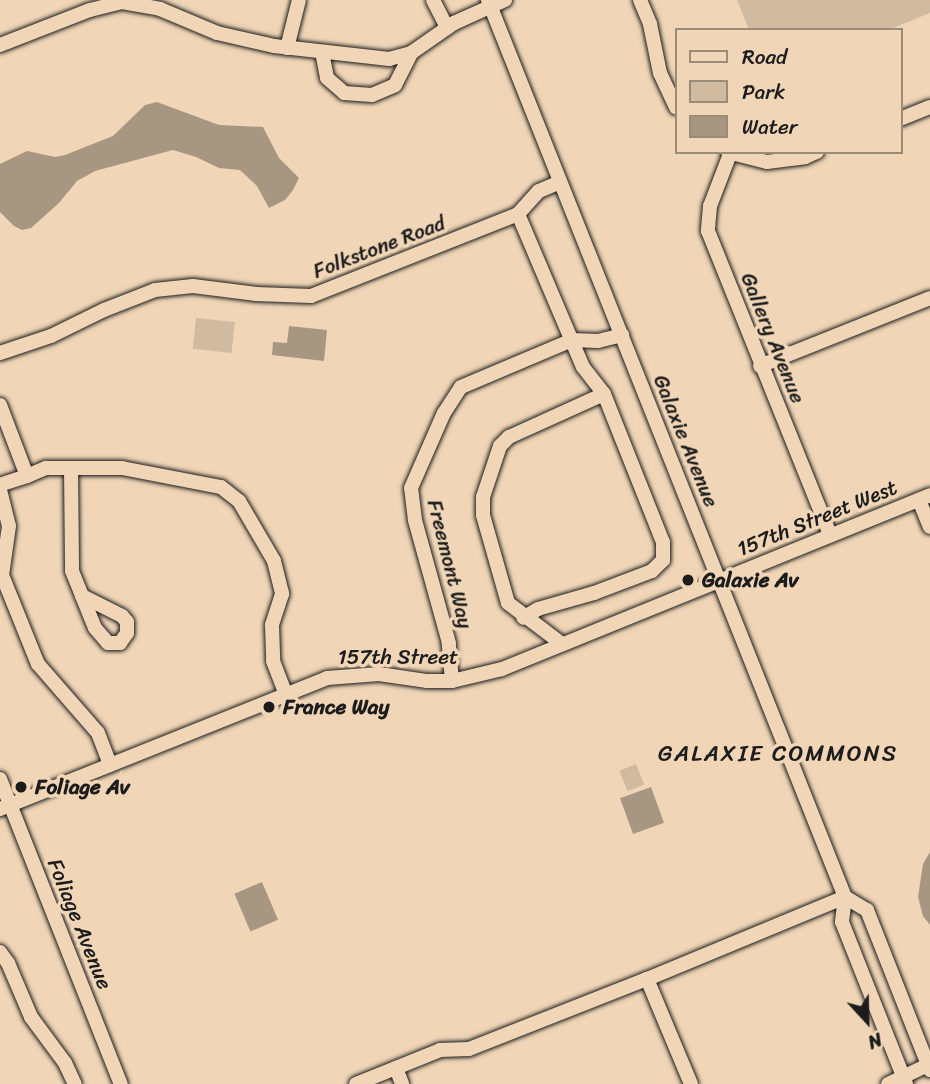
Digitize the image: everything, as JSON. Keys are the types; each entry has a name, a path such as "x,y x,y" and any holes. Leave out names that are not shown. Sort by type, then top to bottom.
{"street":[{"path":"287,48 299,0"},
{"path":"433,0 447,27"},
{"path":"0,45 90,10 122,2 160,9 217,33 287,48 389,60 411,53 447,27 489,3 505,0"},
{"path":"640,0 650,24 660,73 674,104"},
{"name":"Galaxie Avenue","path":"489,3 845,897 842,922 905,1080"},
{"path":"322,52 327,78 344,93 372,95 395,85 411,53"},
{"path":"902,118 930,107"},
{"name":"Gallery Avenue","path":"729,154 710,206 708,231 830,535"},
{"path":"733,154 767,162 812,154"},
{"name":"Folkstone Road","path":"0,353 51,335 155,290 193,286 256,295 311,296 518,214 539,191 560,182"},
{"path":"518,214 583,367 604,394 663,542 663,560 652,571 594,593 538,608 523,618"},
{"path":"760,366 930,298"},
{"name":"Freemont Way","path":"452,681 449,643 426,565 411,488 444,413 461,387 572,340 598,341 622,335"},
{"path":"562,644 523,618 508,603 483,515 483,497 500,446 509,437 604,394"},
{"path":"0,405 27,475"},
{"path":"110,765 98,733 38,664 2,575 9,526 0,488 27,475 46,468 122,468 221,487 239,501 274,561 282,594 272,625 273,661 285,693"},
{"path":"71,468 72,571 82,596"},
{"path":"924,498 930,527"},
{"name":"157th Street West","path":"719,580 924,498"},
{"name":"157th Street","path":"5,806 327,678 354,674 452,681 502,669 719,580"},
{"name":"Foliage Avenue","path":"0,779 5,806 121,1084"},
{"path":"356,1084 440,1050 469,1049 845,897"},
{"name":"Galaxie Avenue","path":"845,897 867,911 929,1067"},
{"path":"0,952 8,963 30,1017 65,1063 75,1084"},
{"path":"647,979 691,1084"},
{"path":"888,1084 905,1080 929,1067"},
{"path":"396,1068 402,1084"}],"green space":[{"path":"737,0 930,0 930,13 893,28 748,28"},
{"path":"196,318 235,322 232,353 193,349"},
{"path":"636,764 644,784 628,791 619,771"}],"water":[{"path":"157,102 219,125 263,127 279,158 299,178 293,190 285,200 269,208 257,186 240,170 219,168 173,150 95,171 77,181 59,203 31,228 22,230 14,226 0,212 0,164 27,151 55,157 65,155 113,136 145,105"},
{"path":"289,326 327,330 324,361 272,355 273,342 287,343"},
{"path":"651,787 664,823 633,834 620,798"},
{"path":"930,852 930,925 923,916 918,897 923,864"},
{"path":"262,882 278,920 250,931 234,894"}],"place":[{"name":"Galaxie Av","path":"688,580"},
{"name":"France Way","path":"269,707"},
{"name":"Foliage Av","path":"21,787"}],"district":[{"name":"GALAXIE COMMONS","path":"778,754"}]}
